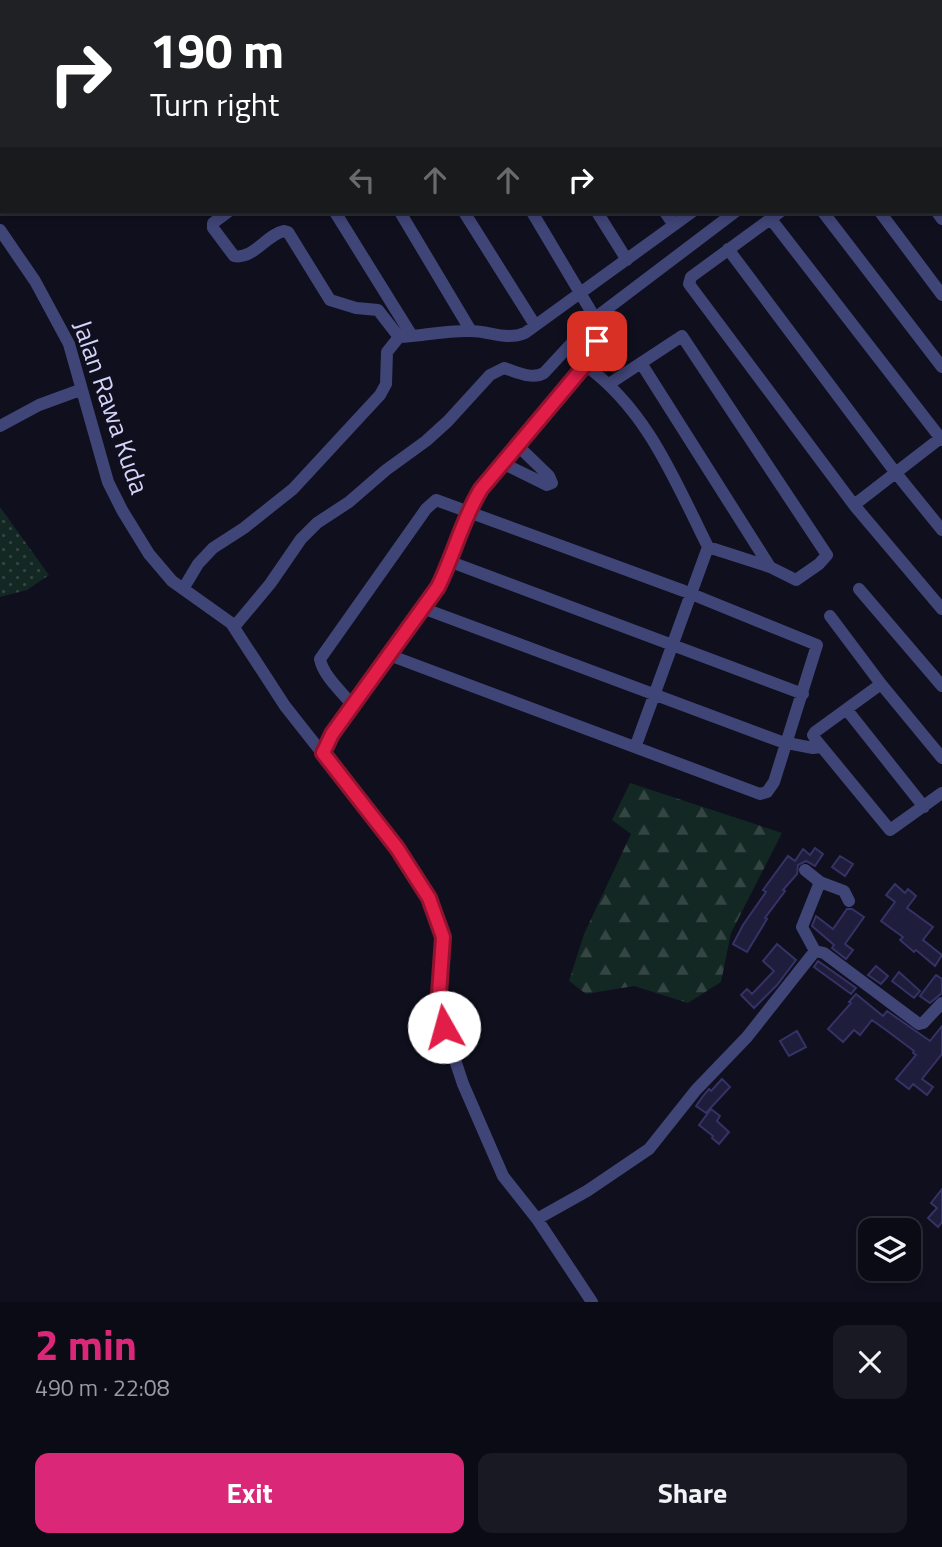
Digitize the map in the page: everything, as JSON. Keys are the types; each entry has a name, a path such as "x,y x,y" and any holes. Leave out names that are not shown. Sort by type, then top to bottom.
{"street":[{"path":"225,214 216,219 213,228 234,256 246,255 271,237 285,231 330,300 356,308 378,310 406,337"},
{"path":"336,214 406,337"},
{"path":"401,214 471,331"},
{"path":"465,214 535,326"},
{"path":"323,753 332,734 425,609 451,562 468,510 502,463 585,365 597,341 595,318 582,292 533,214"},
{"path":"598,214 627,260"},
{"path":"666,214 674,225"},
{"path":"183,589 198,564 213,548 244,528 293,488 380,396 386,384 387,352 406,337 471,331 516,337 689,214"},
{"path":"234,627 270,584 301,539 317,523 349,502 386,470 426,441 490,375 504,368 538,376 544,373 595,318 732,214"},
{"path":"826,214 942,367"},
{"path":"881,214 942,295"},
{"path":"854,505 941,438 775,215 691,277 689,284 854,505 942,610"},
{"name":"Jalan Rawa Kuda","path":"0,230 35,281 62,329 75,361 80,390 108,482 149,554 172,581 219,613 234,627 285,706 397,848 429,898 443,937 439,994 444,1027 463,1084 503,1176 537,1219 592,1302"},
{"path":"728,249 895,472 942,530"},
{"path":"585,365 609,384 659,448 708,547 770,567 796,580 827,555 685,338 680,337 609,384"},
{"path":"641,363 770,567"},
{"path":"0,426 38,405 80,390"},
{"path":"502,463 524,476 547,485 552,483 549,476 517,445"},
{"path":"353,706 321,664 323,654 429,504 436,500 815,642 817,650 774,782 767,792 760,794 389,655"},
{"path":"636,746 708,547"},
{"path":"451,562 803,694"},
{"path":"859,589 942,686"},
{"path":"425,609 787,744 821,747"},
{"path":"830,616 942,758"},
{"path":"881,684 813,735 890,830 942,793"},
{"path":"847,710 924,807"},
{"path":"805,870 820,883 844,891 849,901"},
{"path":"820,883 802,928 815,951 824,953 919,1024 942,1003"},
{"path":"537,1219 587,1191 649,1150 696,1090 747,1037 815,951"}],"green space":[{"path":"0,507 49,575 27,590 0,597"},
{"path":"630,783 782,833 731,933 721,982 688,1003 634,986 586,994 569,981 584,934 631,834 612,820"}],"building":[{"path":"815,848 823,854 815,866 806,861 798,865 797,874 765,918 767,919 747,952 733,944 766,892 763,890 788,856 795,861 803,849 810,855"},
{"path":"840,856 853,864 845,876 832,867"},
{"path":"895,884 905,893 908,889 916,896 907,908 933,927 923,940 942,955 935,966 916,950 914,952 900,940 903,937 881,921 895,902 886,895"},
{"path":"847,909 852,909 864,917 845,944 853,950 846,959 812,926 816,916 833,929"},
{"path":"777,944 796,960 777,985 754,1008 741,995 747,989 752,994 774,971 763,961"},
{"path":"818,961 856,988 851,994 814,967"},
{"path":"876,966 888,976 881,984 868,975"},
{"path":"899,972 920,991 914,998 892,981"},
{"path":"936,975 942,979 942,993 930,1003 920,996"},
{"path":"856,994 883,1016 887,1011 930,1041 942,1026 942,1054 922,1079 933,1087 927,1095 913,1084 909,1089 896,1079 916,1055 914,1051 872,1020 860,1035 854,1030 843,1042 828,1029"},
{"path":"797,1031 806,1047 789,1056 780,1041"},
{"path":"722,1079 730,1087 706,1113 696,1106 709,1089 711,1091"},
{"path":"711,1109 720,1116 717,1121 729,1132 719,1144 699,1125"},
{"path":"942,1189 942,1222 938,1227 928,1218 937,1208 931,1203"}],"route":[{"path":"444,1027 439,994 443,937 429,898 397,848 355,798 323,753 332,734 425,609 451,562 468,510 481,489 585,365 597,341"}]}
